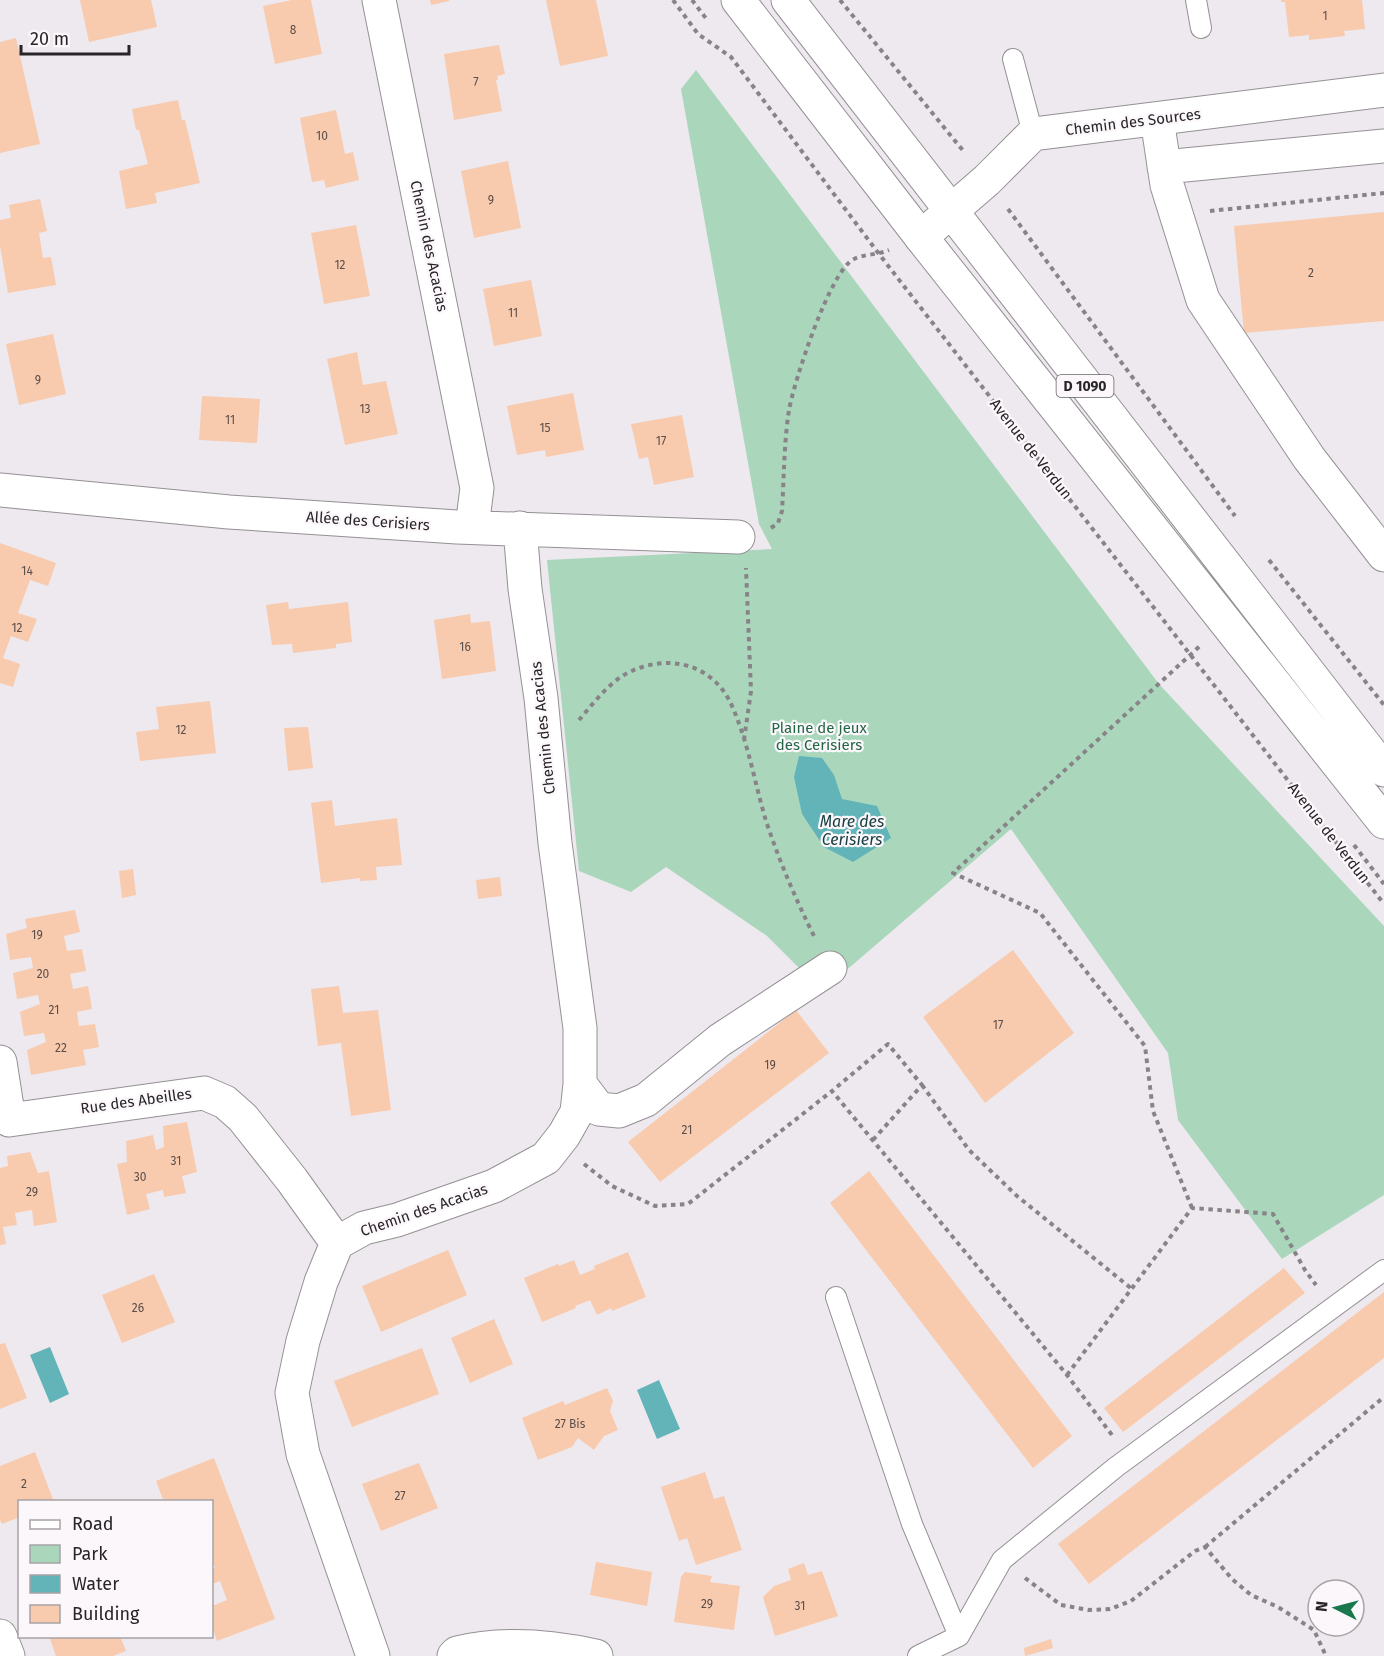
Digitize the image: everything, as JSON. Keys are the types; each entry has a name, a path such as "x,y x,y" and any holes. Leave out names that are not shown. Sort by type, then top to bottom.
{"street":[{"name":"Chemin des Acacias","path":"379,0 477,488 472,527"},
{"name":"D 1090","path":"738,0 908,242 1384,822"},
{"name":"D 1090","path":"788,0 1384,770"},
{"name":"Chemin des Sources","path":"1033,134 1384,90"},
{"path":"1157,119 1164,167 1203,300 1309,458 1384,555"},
{"path":"908,242 951,212 1033,134"},
{"path":"1164,167 1384,146"},
{"name":"Allée des Cerisiers","path":"0,490 229,512 520,528 742,550"},
{"name":"Chemin des Acacias","path":"338,1243 364,1228 397,1220 494,1186 546,1158 564,1135 577,1112 580,1084 580,1028 558,869 541,698 525,589 520,528"},
{"path":"580,1084 599,1109 619,1112 646,1100 720,1040 830,968"},
{"name":"Rue des Abeilles","path":"0,1062 5,1130 204,1093 225,1101 243,1118 338,1243"},
{"path":"338,1243 321,1282 309,1321 292,1393 303,1454 373,1656"},
{"path":"0,1636 8,1656"},
{"path":"454,1656 457,1653 482,1647 516,1647 565,1649 596,1656"}],"lane":[{"path":"1196,0 1201,28"},
{"path":"1013,59 1033,134"},
{"path":"918,1656 959,1636 1002,1560 1129,1457 1384,1270"},
{"path":"836,1297 912,1524 959,1636"}],"path":[{"name":"Avenue de Verdun","path":"673,0 698,34 730,57 879,254 1384,903"},
{"path":"840,0 987,180 1238,519"},
{"path":"1176,214 1384,194"},
{"path":"744,741 751,691 742,550 778,523 782,511 789,412 794,390 827,297 842,270 853,260 879,254 908,242"},
{"path":"1267,556 1384,705"},
{"path":"1192,1208 1154,1111 1145,1046 1040,913 953,873 1201,645"},
{"path":"547,757 600,696 623,676 649,665 674,663 696,667 713,679 732,704 767,822 789,885 830,968"},
{"path":"564,1135 586,1166 612,1186 655,1206 688,1204 888,1044 969,1150 1017,1196 1132,1289"},
{"path":"873,1140 921,1085"},
{"path":"832,1091 1067,1375 1129,1457"},
{"path":"1067,1375 1192,1208"},
{"path":"1192,1208 1273,1214 1305,1270 1333,1308"},
{"path":"1002,1560 1061,1605 1089,1610 1110,1609 1131,1601 1194,1551 1205,1546 1384,1397"},
{"path":"1205,1546 1232,1579 1251,1595 1278,1607 1314,1630 1326,1656"}],"green space":[{"name":"Plaine de jeux des Cerisiers","path":"696,70 1159,684 1384,926 1384,1195 1282,1259 1178,1120 1168,1053 1011,829 822,991 767,936 666,867 631,892 579,871 547,560 772,549 759,524 681,89"}],"water":[{"name":"Mare des Cerisiers","path":"799,756 822,758 834,775 842,799 877,806 891,838 853,862 824,847 802,814 794,777"},
{"path":"50,1347 69,1394 50,1403 30,1355"},
{"path":"659,1380 680,1429 657,1439 637,1390"}],"building":[{"path":"80,0 151,0 157,27 89,42"},
{"path":"292,0 311,0 322,54 275,64 263,6"},
{"path":"430,0 449,0 449,1 431,5"},
{"path":"546,0 596,0 608,56 560,66"},
{"path":"1281,0 1362,0 1365,29 1344,31 1345,36 1309,40 1309,35 1289,37 1285,2"},
{"path":"16,38 40,144 0,153 0,42"},
{"path":"499,45 505,74 497,76 498,80 496,80 502,111 454,120 444,54"},
{"path":"178,100 200,183 155,193 157,203 126,209 119,171 148,164 139,130 136,130 132,109"},
{"path":"336,110 345,154 353,152 359,180 326,188 324,180 312,182 300,118"},
{"path":"508,161 521,228 474,238 461,171"},
{"path":"40,199 47,231 39,233 43,258 51,257 56,285 8,293 0,246 0,220 11,218 9,205"},
{"path":"1384,212 1384,321 1244,333 1234,226"},
{"path":"356,225 370,296 324,304 311,233"},
{"path":"531,280 542,336 494,346 483,289"},
{"path":"53,334 66,394 19,405 6,344"},
{"path":"357,352 363,385 386,381 398,434 345,445 327,359"},
{"path":"573,393 584,450 546,457 545,450 517,455 507,406"},
{"path":"202,396 260,399 257,443 199,440"},
{"path":"682,415 694,477 654,485 648,457 639,459 631,424"},
{"path":"0,543 56,563 48,586 30,580 18,613 37,619 28,642 11,636 3,658 20,664 13,687 0,683"},
{"path":"288,602 289,609 348,602 352,642 336,644 336,648 293,653 292,644 272,645 266,605"},
{"path":"470,614 471,623 490,621 496,671 442,679 434,620"},
{"path":"210,701 216,753 140,761 136,732 159,729 156,707"},
{"path":"308,727 313,768 288,771 284,728"},
{"path":"332,800 335,826 397,818 402,865 376,867 377,880 360,881 360,878 321,883 311,803"},
{"path":"133,869 136,895 122,898 119,871"},
{"path":"500,877 502,896 478,899 476,880"},
{"path":"75,910 80,932 64,936 67,951 82,949 86,971 70,974 73,989 88,986 92,1009 77,1012 79,1026 95,1024 99,1047 83,1050 86,1065 31,1075 27,1050 46,1042 44,1033 24,1036 20,1012 40,1004 38,995 17,999 13,973 33,968 31,957 10,960 6,934 27,928 25,919"},
{"path":"1013,950 1074,1033 985,1103 923,1017"},
{"path":"339,986 343,1013 378,1010 391,1110 351,1116 341,1043 318,1046 311,989"},
{"path":"796,1010 829,1053 660,1182 628,1142"},
{"path":"187,1122 197,1172 182,1176 186,1193 164,1197 163,1190 146,1194 150,1209 127,1215 117,1164 127,1162 126,1141 153,1135 156,1150 164,1147 163,1126"},
{"path":"30,1152 38,1173 49,1171 57,1222 34,1226 32,1210 15,1213 17,1225 3,1227 6,1244 0,1245 0,1168 8,1166 7,1156"},
{"path":"869,1171 1072,1436 1033,1468 830,1203"},
{"path":"448,1250 467,1295 381,1332 362,1286"},
{"path":"628,1252 646,1297 597,1315 590,1300 542,1322 524,1278 574,1260 580,1275 595,1269 594,1266"},
{"path":"1284,1268 1305,1293 1123,1432 1104,1408"},
{"path":"154,1274 175,1322 122,1343 102,1295"},
{"path":"1384,1292 1384,1358 1089,1584 1058,1544"},
{"path":"494,1319 513,1364 470,1383 451,1338"},
{"path":"5,1343 27,1398 0,1409 0,1344"},
{"path":"422,1348 439,1394 352,1427 334,1381"},
{"path":"607,1388 613,1401 610,1411 618,1430 604,1436 594,1450 578,1438 572,1447 538,1460 522,1418 563,1401 565,1405"},
{"path":"35,1452 53,1500 18,1500 18,1518 2,1524 0,1520 0,1466"},
{"path":"214,1458 275,1619 217,1641 213,1629 213,1606 227,1600 220,1581 213,1584 213,1569 215,1568 213,1563 213,1500 163,1500 156,1481"},
{"path":"419,1463 438,1508 381,1531 362,1484"},
{"path":"705,1472 714,1499 724,1496 742,1550 696,1565 687,1538 679,1541 661,1487"},
{"path":"596,1562 652,1572 647,1606 590,1595"},
{"path":"804,1563 808,1575 822,1571 838,1616 775,1636 763,1597 774,1586 791,1580 788,1569"},
{"path":"685,1572 712,1576 710,1582 740,1586 734,1630 674,1622 681,1577"},
{"path":"50,1638 121,1638 126,1651 113,1656 56,1656"},
{"path":"1051,1639 1053,1648 1025,1656 1024,1648"}]}
